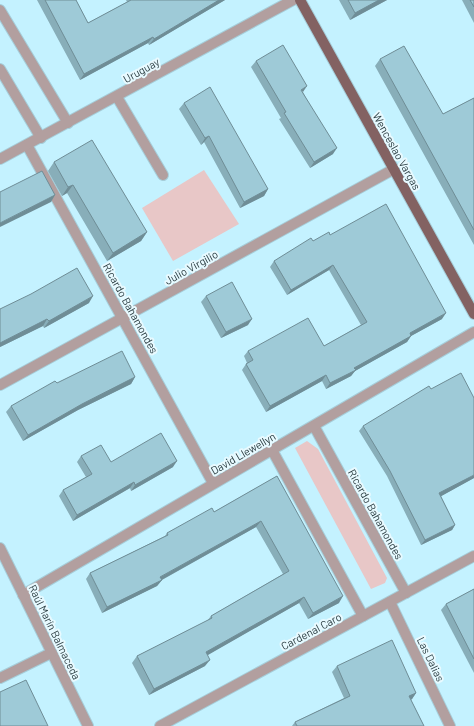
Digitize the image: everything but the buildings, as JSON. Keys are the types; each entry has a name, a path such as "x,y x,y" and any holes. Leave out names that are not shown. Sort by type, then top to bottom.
{"main road":[{"name":"Wenceslao Vargas","path":"300,0 474,314"}],"street":[{"name":"Uruguay","path":"0,159 117,97 293,0"},
{"path":"0,10 68,123"},
{"path":"0,69 41,138"},
{"path":"117,97 163,175"},
{"name":"Ricardo Bahamondes","path":"27,145 213,483"},
{"name":"Julio Virgilio","path":"0,385 394,169"},
{"name":"David Llewellyn","path":"23,595 474,332"},
{"name":"Ricardo Bahamondes","path":"314,426 406,593"},
{"path":"272,450 364,616"},
{"name":"Raúl Marín Balmaceda","path":"0,548 88,726"},
{"name":"Cardenal Caro","path":"160,726 474,556"},
{"name":"Las Dalias","path":"390,602 450,726"},
{"path":"0,678 51,652"}],"shaded area":[{"path":"204,170 239,224 173,261 142,208"},
{"path":"307,441 318,449 387,578 385,583 371,589 295,448"}]}
